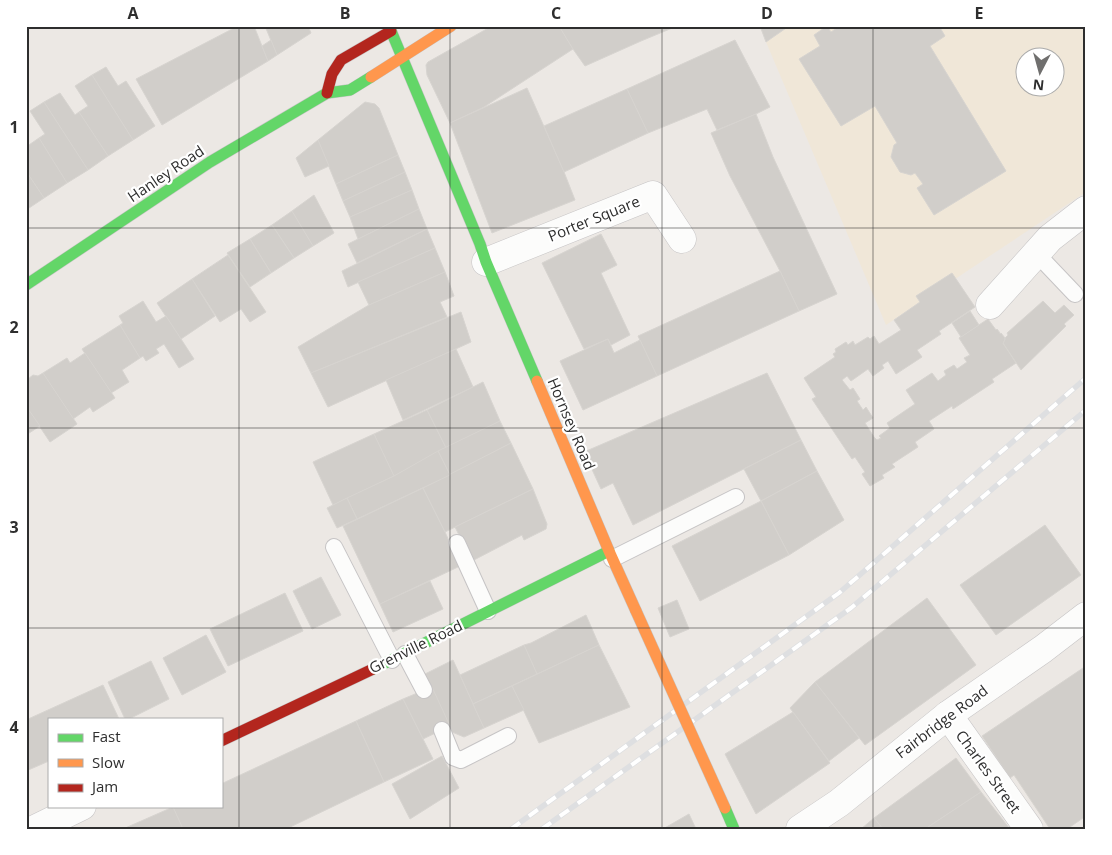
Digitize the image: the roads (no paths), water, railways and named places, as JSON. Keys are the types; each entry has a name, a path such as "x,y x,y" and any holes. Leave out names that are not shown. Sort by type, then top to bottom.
{"street":[{"name":"Hanley Road","path":"26,285 210,162 327,94 350,90 452,26"},
{"name":"Hornsey Road","path":"390,29 610,555 734,829"},
{"path":"327,94 332,74 341,60 390,29"},
{"name":"Porter Square","path":"486,262 653,195 682,239"},
{"path":"990,305 1050,238 1086,210"},
{"name":"Grenville Road","path":"222,740 398,657 488,611 610,555"},
{"name":"Fairbridge Road","path":"800,829 838,804 948,715 1043,649 1086,616"},
{"name":"Charles Street","path":"948,715 1029,829"},
{"path":"35,829 74,816"}],"lane":[{"path":"1036,253 1075,294"},
{"path":"610,555 736,498"},
{"path":"457,543 488,611"},
{"path":"334,547 398,657 424,690"},
{"path":"442,730 454,757 461,760 508,736"}],"railway":[{"path":"511,829 839,593 1086,378"},
{"path":"542,829 851,608 1086,410"}]}
